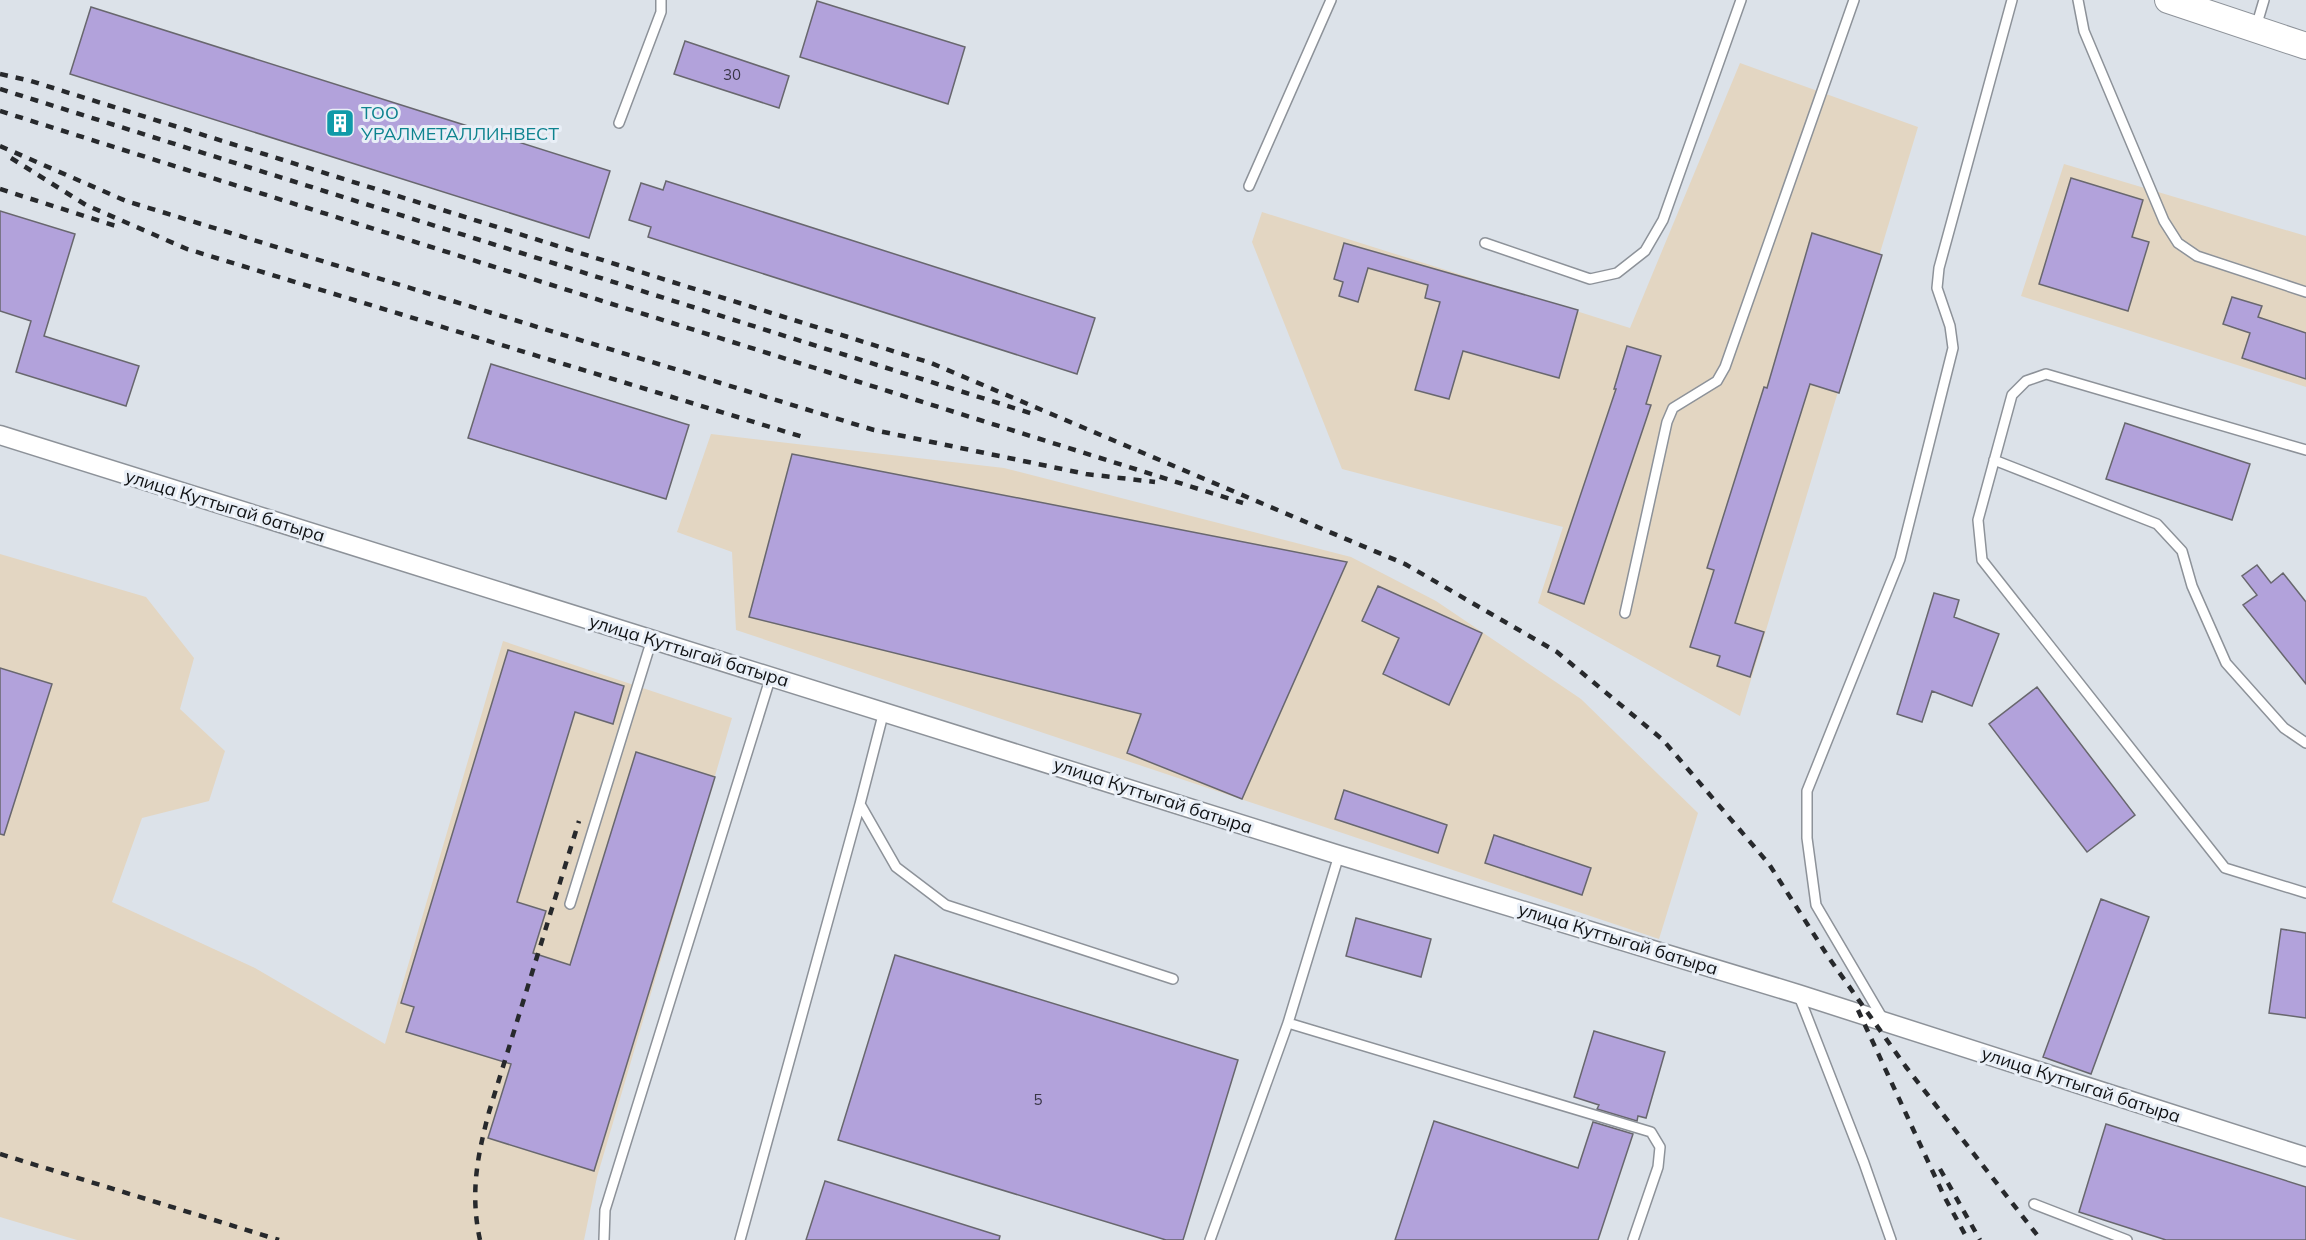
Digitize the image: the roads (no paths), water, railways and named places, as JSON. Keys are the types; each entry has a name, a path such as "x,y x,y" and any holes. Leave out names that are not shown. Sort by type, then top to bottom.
{"main road":[{"path":"2168,0 2306,46"}],"street":[{"name":"улица Куттыгай батыра","path":"0,435 1339,855 1798,993 2306,1158"}],"lane":[{"path":"620,123 661,12 661,0"},
{"path":"1249,186 1331,0"},
{"path":"1485,243 1590,279 1617,273 1645,251 1663,220 1742,0"},
{"path":"1625,613 1667,422 1673,408 1717,381 1725,367 1854,0"},
{"path":"1884,1021 1816,905 1807,838 1807,791 1900,559 1953,348 1950,326 1937,288 1939,268 2012,0"},
{"path":"2078,0 2084,31 2164,221 2178,243 2197,256 2306,292"},
{"path":"2255,29 2264,0"},
{"path":"2306,450 2046,374 2026,381 2012,395 1978,520 1982,560 2225,868 2306,893"},
{"path":"1994,460 2157,524 2182,551 2193,586 2226,663 2284,728 2306,743"},
{"path":"570,904 652,639"},
{"path":"604,1240 605,1210 771,676"},
{"path":"740,1240 884,711"},
{"path":"860,804 896,867 946,905 1173,979"},
{"path":"1210,1240 1288,1023 1339,855"},
{"path":"1798,993 1864,1163 1891,1240"},
{"path":"1288,1023 1651,1132 1660,1148 1658,1167 1633,1240"},
{"path":"2034,1204 2127,1240"}],"railway":[{"path":"0,74 31,81 931,363 1405,564 1557,652 1663,740 1769,864 1829,958 1906,1067 2041,1240"},
{"path":"0,89 1033,414"},
{"path":"0,111 1243,503"},
{"path":"0,146 126,201 874,430 1086,474 1155,482"},
{"path":"11,158 86,205 187,249 803,437"},
{"path":"0,189 119,227"},
{"path":"480,1240 477,1223 476,1176 489,1112 579,821"},
{"path":"1858,1010 1944,1196 1968,1240"},
{"path":"0,1154 279,1240"},
{"path":"1940,1169 1980,1240"}],"place":[{"name":"ТОО УРАЛМЕТАЛЛИНВЕСТ","path":"340,123"}]}
